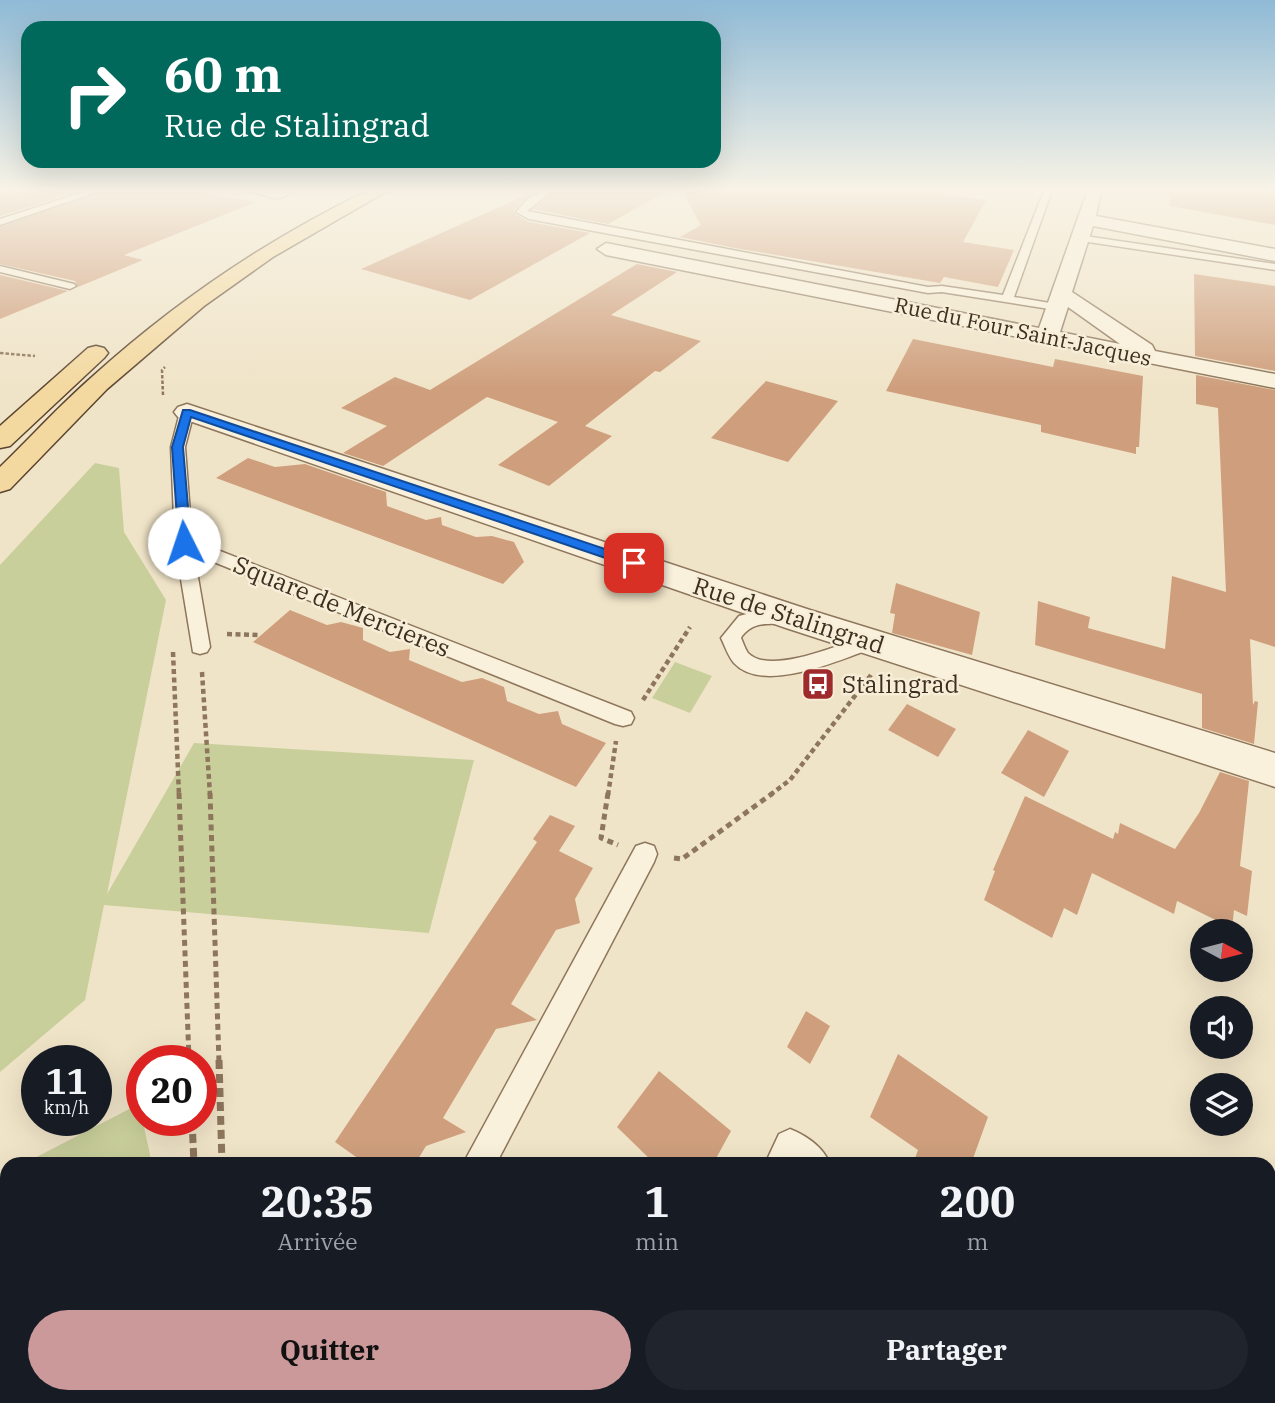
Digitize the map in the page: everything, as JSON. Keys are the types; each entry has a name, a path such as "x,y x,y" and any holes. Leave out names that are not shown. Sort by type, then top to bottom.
{"main road":[{"path":"142,318 229,256"},
{"path":"0,483 99,384 168,324 264,256"},
{"path":"0,440 109,342"}],"street":[{"name":"Rue du Four Saint-Jacques","path":"647,256 765,278 1047,338 1275,381"},
{"path":"1047,338 1073,256"},
{"path":"1059,300 1157,359"},
{"name":"Rue de Stalingrad","path":"187,412 798,619 1275,770"}],"lane":[{"path":"747,256 928,290 942,289 1007,300 1059,300"},
{"path":"1007,300 1023,256"},
{"path":"1201,256 1275,267"},
{"path":"0,268 70,286"},
{"path":"187,412 178,447 184,543 200,647"},
{"name":"Square de Mercieres","path":"184,543 623,718"},
{"path":"798,619 760,614 738,624 731,638 742,659 758,666 789,668 879,645"},
{"path":"483,1157 645,854"},
{"path":"784,1157 790,1145 805,1157"}],"path":[{"path":"0,353 35,356"},
{"path":"690,627 646,698 623,718 613,752 601,838 645,854 682,859 790,780 830,732 879,645"},
{"path":"200,647 208,745 222,1157"},
{"path":"193,1136 194,1157"}],"green space":[{"path":"95,463 119,468 124,532 166,600 107,894 194,743 474,760 429,933 104,905 85,1000 32,1045 21,1045 21,1054 0,1072 0,565"},
{"path":"675,662 712,676 690,713 652,698"},
{"path":"126,1111 126,1136 146,1136 150,1157 37,1157 77,1136 112,1136 112,1118"}],"building":[{"path":"0,256 130,256 143,260 78,287 75,281 0,264"},
{"path":"389,256 548,256 470,300 361,269"},
{"path":"785,256 1011,256 998,287 944,277 940,283"},
{"path":"637,264 677,272 611,315 701,341 660,372 655,371 585,426 612,436 549,486 498,465 558,422 487,397 383,466 343,453 387,426 341,408 395,377 430,390"},
{"path":"1194,274 1275,286 1275,371 1195,356"},
{"path":"0,275 68,291 0,319"},
{"path":"913,339 1053,367 1055,359 1143,376 1139,447 1136,447 1136,454 1041,432 1041,425 886,391"},
{"path":"1196,375 1275,390 1275,647 1250,639 1253,705 1255,701 1258,702 1254,744 1202,728 1202,694 1035,645 1038,601 1090,617 1088,628 1165,649 1172,576 1226,592 1218,408 1196,404"},
{"path":"766,381 838,401 788,462 711,438"},
{"path":"248,458 275,467 305,464 386,492 387,506 426,520 441,517 442,525 476,537 492,536 514,542 524,562 503,584 216,478"},
{"path":"896,583 980,612 972,655 892,633 895,614 890,613"},
{"path":"290,610 327,625 341,622 363,628 363,640 390,652 410,649 409,660 462,682 482,678 504,687 507,701 539,714 558,711 562,724 606,743 576,787 253,642"},
{"path":"907,704 956,729 938,757 888,730"},
{"path":"1028,730 1069,751 1044,797 1001,773"},
{"path":"1220,772 1249,781 1240,866 1252,871 1247,916 1234,910 1233,919 1214,919 1177,901 1174,914 1092,873 1077,915 1064,908 1052,938 984,900 995,871 993,870 1025,796 1113,839 1115,832 1118,834 1120,823 1175,849 1199,813"},
{"path":"550,815 575,826 559,851 593,868 575,899 580,923 556,930 511,1004 537,1020 496,1029 443,1118 466,1132 426,1146 419,1157 356,1157 335,1142 537,842 533,839"},
{"path":"806,1011 830,1026 810,1064 787,1047"},
{"path":"898,1054 988,1117 974,1157 916,1157 918,1150 870,1117"},
{"path":"659,1071 731,1131 717,1157 648,1157 617,1127"}],"place":[{"name":"Stalingrad","path":"818,684"}],"route":[{"path":"184,543 178,447 187,412 634,563"}]}
